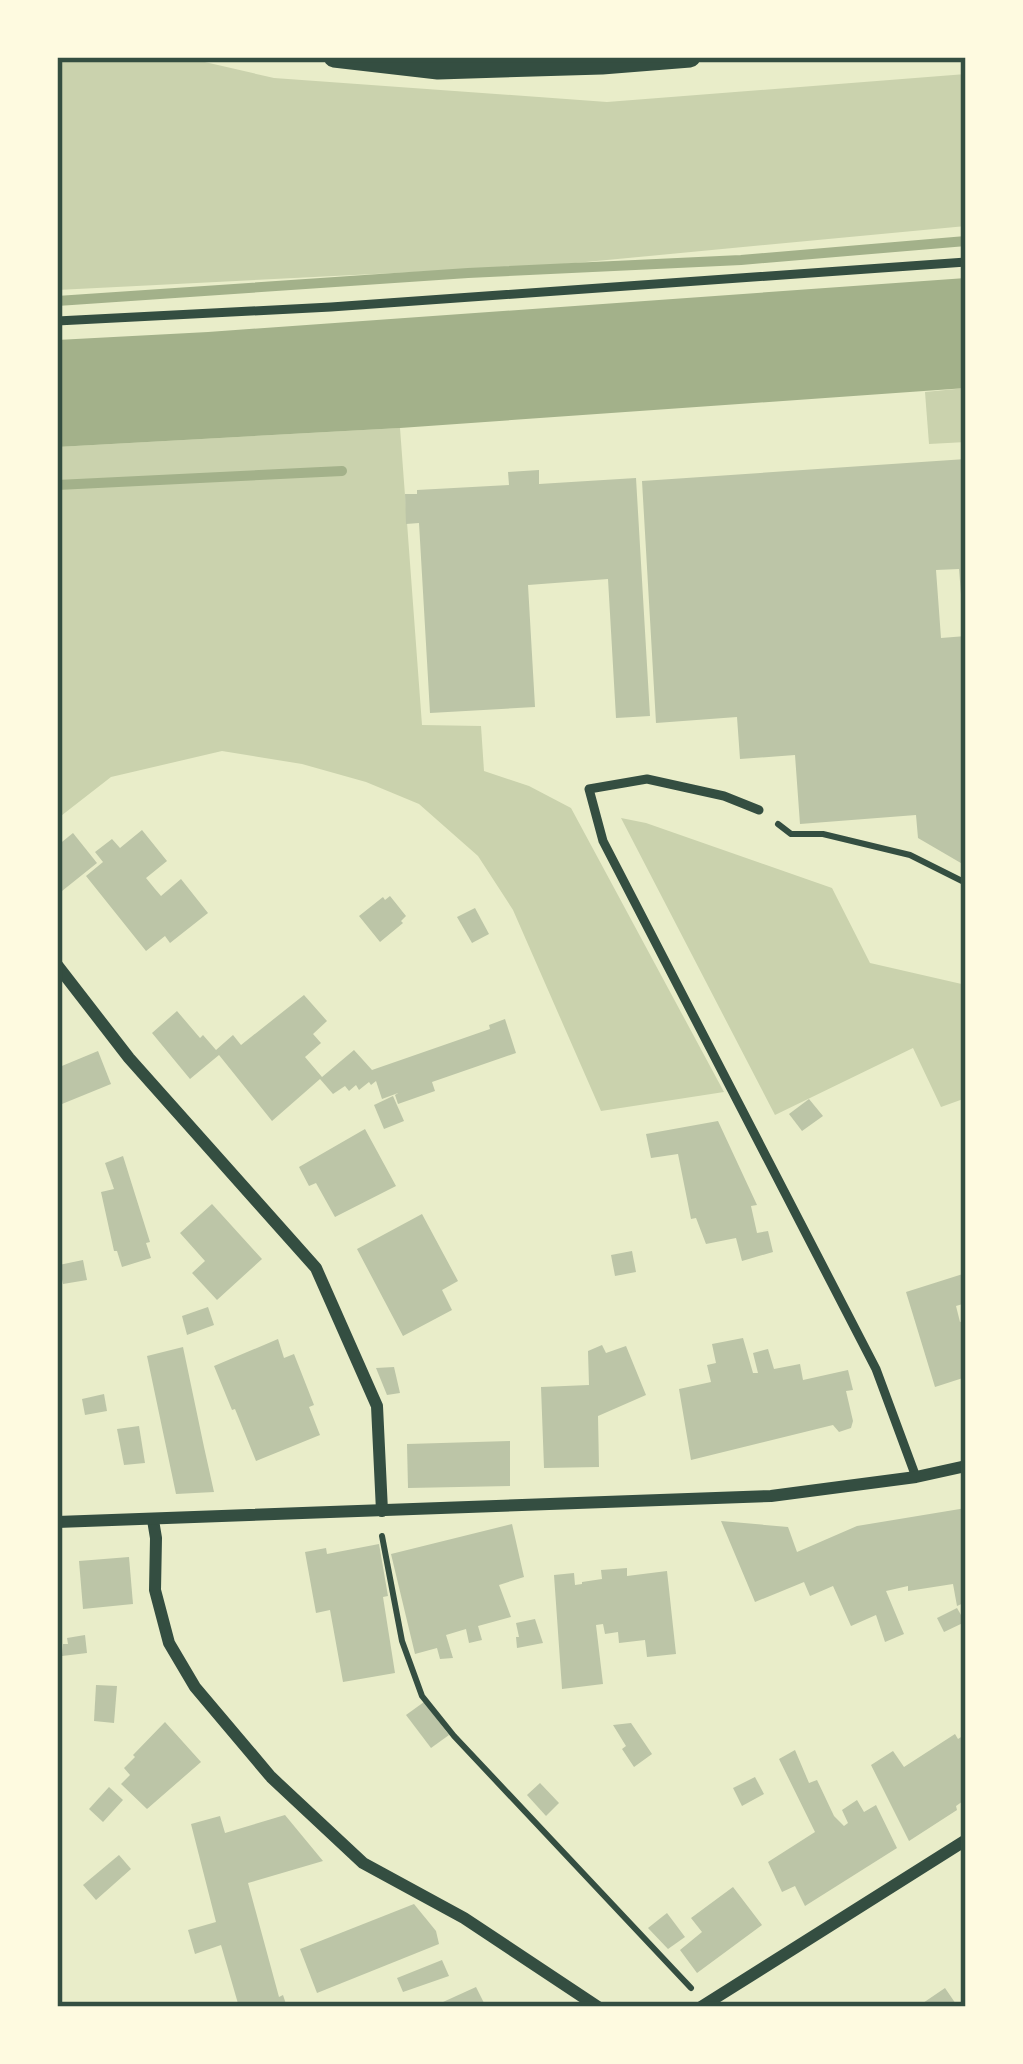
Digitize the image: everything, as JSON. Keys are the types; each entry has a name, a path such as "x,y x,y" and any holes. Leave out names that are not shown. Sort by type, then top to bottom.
{"street":[{"path":"334,57 437,69 690,57"},
{"path":"57,965 129,1058 316,1268 377,1406 378,1511"},
{"path":"57,1522 771,1496 966,1466"},
{"path":"153,1520 155,1590 169,1643 194,1687 271,1777 363,1863 464,1918 598,2007"},
{"path":"703,2005 966,1840"}],"lane":[{"path":"57,321 966,262"},
{"path":"759,810 724,796 646,779 589,789 602,841 876,1369 916,1477"}],"path":[{"path":"759,810 791,834 823,834 910,855 966,883"},
{"path":"378,1511 402,1640 422,1696 703,2005"}],"shaded area":[{"path":"57,57 183,57 274,78 607,102 966,74 966,226 554,265 57,290"},
{"path":"966,278 966,388 57,447 57,340"},
{"path":"966,388 966,442 929,444 925,392"},
{"path":"400,428 422,725 481,726 484,771 529,786 571,808 724,1092 601,1111 513,910 478,856 419,804 366,782 302,764 222,751 111,777 57,819 57,447"},
{"path":"621,818 832,888 870,963 966,985 966,1098 941,1107 913,1048 775,1115"}],"building":[{"path":"966,459 966,620 959,569 936,570 941,638 966,636 966,866 918,838 916,815 800,824 795,755 740,759 737,717 656,723 642,481"},
{"path":"539,470 539,484 636,478 650,716 616,718 608,579 528,585 535,707 430,713 419,523 406,524 405,494 509,485 508,472"},
{"path":"142,830 167,861 146,878 161,896 181,879 208,913 170,943 165,936 146,951 86,876 103,862 95,852 112,839 120,848"},
{"path":"73,833 97,863 57,895 57,846"},
{"path":"390,896 406,916 380,942 359,916"},
{"path":"475,908 489,934 472,943 457,917"},
{"path":"304,995 327,1021 313,1034 321,1043 305,1057 322,1077 354,1050 372,1070 490,1029 489,1025 505,1019 516,1053 432,1082 435,1091 398,1104 398,1093 382,1099 376,1081 359,1090 356,1085 349,1091 345,1086 333,1094 320,1079 272,1121 219,1055 190,1079 152,1033 177,1011 216,1050 233,1035 241,1045"},
{"path":"98,1051 111,1084 57,1106 57,1068"},
{"path":"393,1096 404,1121 384,1129 374,1105"},
{"path":"809,1099 823,1116 802,1131 789,1114"},
{"path":"718,1121 757,1205 751,1206 757,1233 768,1231 773,1252 742,1261 736,1238 706,1244 696,1218 691,1219 678,1154 651,1158 646,1134"},
{"path":"365,1129 396,1186 335,1217 316,1183 309,1186 299,1167"},
{"path":"123,1156 151,1258 122,1267 101,1192 114,1189 105,1163"},
{"path":"212,1204 262,1259 217,1300 192,1273 205,1261 180,1233"},
{"path":"422,1214 458,1281 442,1290 452,1310 403,1336 357,1249"},
{"path":"632,1251 636,1272 615,1276 611,1255"},
{"path":"83,1260 87,1280 63,1284 59,1265"},
{"path":"966,1273 966,1303 956,1306 960,1322 966,1320 966,1377 935,1387 906,1292"},
{"path":"208,1307 214,1325 187,1335 182,1316"},
{"path":"743,1338 753,1373 758,1373 753,1353 768,1349 774,1369 800,1364 803,1380 848,1370 853,1390 846,1391 851,1428 839,1432 833,1425 691,1460 679,1389 711,1382 707,1365 716,1363 712,1344"},
{"path":"278,1339 284,1358 294,1354 320,1435 256,1461 214,1366"},
{"path":"602,1345 606,1353 626,1346 646,1395 598,1416 599,1467 544,1468 541,1387 589,1385 588,1351"},
{"path":"183,1347 214,1492 176,1494 147,1356"},
{"path":"394,1367 400,1393 387,1395 376,1368"},
{"path":"104,1394 107,1411 85,1415 82,1399"},
{"path":"139,1426 145,1463 124,1465 117,1429"},
{"path":"510,1441 510,1486 408,1488 407,1444"},
{"path":"966,1508 966,1602 957,1606 953,1584 886,1591 904,1634 885,1642 876,1615 851,1626 833,1586 810,1596 804,1582 755,1602 721,1521 788,1527 797,1552 857,1526"},
{"path":"512,1524 524,1577 499,1585 511,1617 478,1626 482,1640 469,1643 466,1629 446,1635 453,1658 440,1659 437,1648 415,1654 391,1554"},
{"path":"379,1544 395,1673 343,1682 330,1610 316,1613 305,1552 326,1548 327,1554"},
{"path":"129,1557 133,1604 83,1609 79,1561"},
{"path":"627,1568 627,1576 667,1571 676,1654 647,1657 645,1640 619,1643 618,1632 605,1634 603,1624 596,1625 603,1684 562,1689 554,1575 574,1573 575,1585 602,1579 601,1570"},
{"path":"957,1608 965,1622 944,1632 937,1618"},
{"path":"535,1619 543,1643 517,1648 516,1623"},
{"path":"85,1635 87,1653 62,1656 67,1638"},
{"path":"96,1685 117,1686 114,1723 94,1721"},
{"path":"424,1702 449,1735 431,1748 406,1715"},
{"path":"165,1722 201,1762 147,1809 121,1784 130,1775 124,1768"},
{"path":"631,1723 652,1754 634,1767 613,1725"},
{"path":"955,1734 958,1739 966,1734 966,1799 909,1841 871,1765 893,1751 904,1767"},
{"path":"795,1750 809,1783 817,1780 844,1826 848,1823 842,1810 857,1800 864,1812 876,1805 897,1848 805,1906 795,1886 782,1892 768,1862 815,1832 779,1759"},
{"path":"755,1777 764,1794 742,1806 733,1788"},
{"path":"540,1783 559,1803 546,1816 527,1795"},
{"path":"109,1787 123,1800 103,1822 89,1809"},
{"path":"285,1815 323,1861 248,1883 279,1997 283,1995 287,2007 239,2007 221,1945 195,1954 188,1930 216,1922 191,1824 220,1816 225,1833"},
{"path":"119,1855 131,1869 96,1900 83,1885"},
{"path":"733,1887 762,1925 697,1973 680,1950 702,1932 691,1918"},
{"path":"414,1904 436,1931 439,1944 317,1993 300,1949"},
{"path":"667,1913 685,1937 668,1949 648,1928"},
{"path":"442,1960 449,1976 403,1992 397,1978"},
{"path":"476,1987 486,2007 432,2007"},
{"path":"945,1988 958,2007 916,2007 923,2003"}],"waterway":[{"path":"57,301 741,260 966,241"},
{"path":"57,485 342,471"}]}
